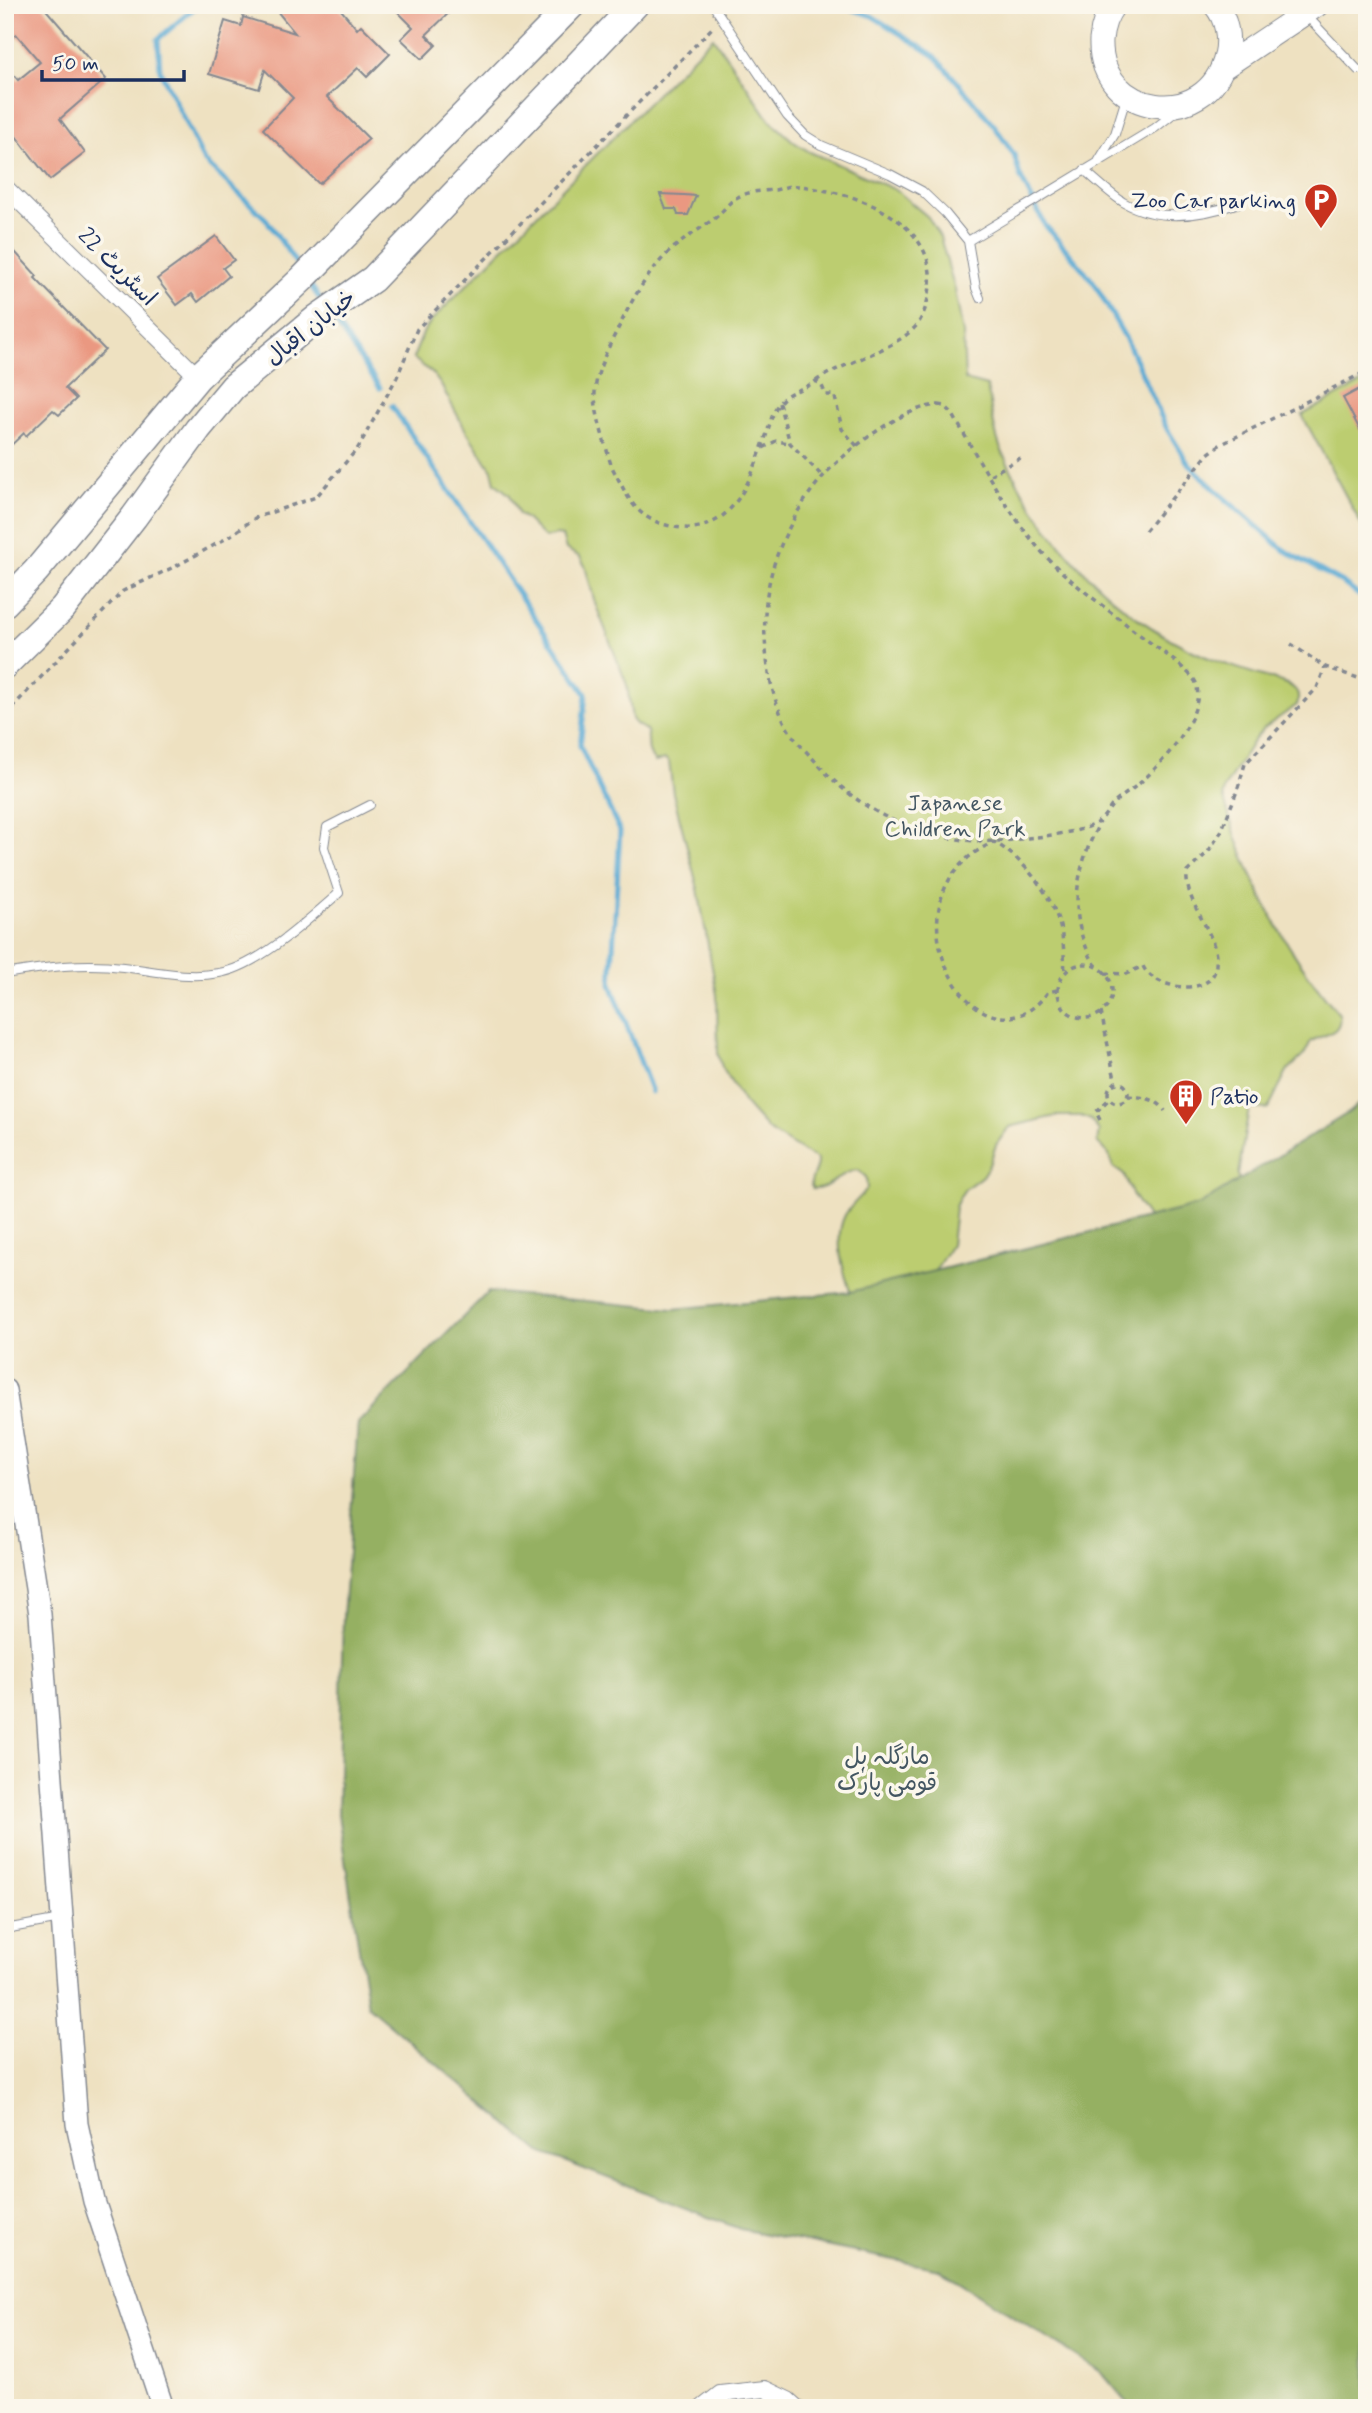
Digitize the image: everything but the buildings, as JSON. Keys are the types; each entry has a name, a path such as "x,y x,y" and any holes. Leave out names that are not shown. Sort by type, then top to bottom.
{"main road":[{"name":"خیابان اقبال","path":"5,603 36,571 198,377 303,278 572,5"},
{"name":"خیابان اقبال","path":"5,665 62,608 233,387 317,318 373,279 635,5"},
{"path":"1215,5 1227,28 1228,48 1224,67"},
{"path":"1110,7 1102,30 1101,51 1107,72 1127,94 1139,102 1160,107 1186,103 1209,89 1224,67 1310,9"}],"street":[{"name":"اسٹریٹ 22","path":"5,187 198,377"},
{"path":"5,1390 40,1614 77,2124 93,2201 163,2408"},
{"path":"702,2408 720,2394 765,2389 788,2400 797,2408"}],"lane":[{"path":"713,5 787,116 805,135 821,145 890,174 922,191 946,213 968,241 980,298"},
{"path":"1310,9 1357,70"},
{"path":"1098,163 1115,134 1127,94"},
{"path":"968,241 1155,128 1186,103"},
{"path":"1084,170 1124,202 1164,216 1214,211 1239,203"},
{"path":"5,974 76,965 121,967 176,975 221,973 263,955 339,894 324,847 327,827 370,805"},
{"path":"5,1929 61,1919"}],"path":[{"path":"5,715 123,591 227,538 255,518 316,497 358,448 397,377 416,328 722,18"},
{"path":"792,186 833,191 880,207 914,237 925,254 930,275 927,303 918,324 885,347 816,381 807,388 790,393 779,403 744,492 720,518 709,525 695,528 670,526 643,515 630,501 610,463 595,400 600,372 615,333 651,275 670,251 739,196 792,186"},
{"path":"1145,531 1203,460 1218,446 1367,371"},
{"path":"816,381 826,395 834,394 842,429 857,446"},
{"path":"779,403 790,443 822,477"},
{"path":"994,842 1013,855 1025,868 1055,911 1063,942 1065,972 1057,990 1062,1006 1069,1013 1085,1018 1101,1012 1111,998 1110,980 1091,959 1079,929 1076,900 1087,849 1101,820 1115,803 1146,778 1175,743 1195,711 1196,684 1188,672 1152,646 1049,559 1018,520 952,413 945,406 939,405 917,410 857,446 822,477 791,525 775,560 768,588 765,631 767,667 781,715 789,730 829,778 861,805 914,830 969,841 994,842 1063,832 1101,820"},
{"path":"760,450 776,441 790,443"},
{"path":"990,475 1024,456"},
{"path":"1291,643 1325,667 1367,681"},
{"path":"1105,972 1126,974 1143,966 1148,975 1186,988 1201,985 1212,976 1216,965 1215,956 1188,887 1187,872 1208,852 1222,832 1245,764 1317,688 1325,667"},
{"path":"994,842 967,857 952,877 944,894 937,939 947,971 974,1005 994,1016 1008,1018 1022,1015 1038,1004 1048,992 1057,990"},
{"path":"1065,972 1080,964 1097,967"},
{"path":"1101,1012 1116,1084"},
{"path":"1116,1084 1125,1086 1128,1096"},
{"path":"1110,1098 1109,1090 1116,1084"},
{"path":"1110,1098 1120,1103 1128,1096"},
{"path":"1128,1096 1154,1100 1161,1104 1165,1111"},
{"path":"1100,1120 1096,1112 1110,1098"}],"green space":[{"name":"Japanese Children Park","path":"713,37 770,120 794,142 810,152 896,190 928,217 940,237 955,290 963,333 965,380 987,386 998,442 1016,480 1054,538 1077,564 1102,589 1157,631 1199,654 1287,684 1297,692 1297,705 1264,728 1253,741 1224,789 1223,796 1243,855 1269,911 1301,964 1339,1014 1340,1020 1336,1029 1311,1041 1304,1055 1287,1071 1268,1109 1249,1108 1238,1175 1242,1195 1152,1223 1132,1194 1124,1175 1113,1167 1108,1153 1097,1142 1099,1131 1091,1120 1081,1116 1056,1116 1009,1127 996,1145 982,1176 965,1189 959,1198 955,1207 951,1245 930,1279 856,1309 842,1262 840,1237 845,1215 867,1189 866,1177 858,1170 852,1171 824,1187 812,1189 811,1182 817,1160 768,1130 744,1103 722,1067 718,1054 717,995 698,889 673,793 669,762 665,759 655,762 649,751 647,731 632,719 627,685 595,603 585,566 580,557 566,549 562,536 545,538 519,515 510,495 495,483 492,470 441,385 433,374 413,358 424,331 433,319"},
{"path":"1367,380 1367,535 1302,415"},
{"name":"مارگلہ ہل قومی پارک","path":"1367,1097 1367,2408 1132,2408 1101,2372 939,2269 740,2229 540,2152 368,2006 338,1815 343,1616 358,1423 488,1292 673,1309 850,1292 1199,1205 1348,1113"}],"waterway":[{"path":"198,5 158,39 160,70 204,161 266,219 300,269"},
{"path":"839,5 872,16 935,56 994,125 1014,155 1020,176 1045,225 1093,281 1127,341 1167,429 1188,463 1284,550 1341,582 1367,601"},
{"path":"309,283 323,304"},
{"path":"333,318 380,388"},
{"path":"392,406 586,694 580,746 620,831 611,984 652,1092"}],"place":[{"name":"Zoo Car parking","path":"1321,230"},
{"name":"Patio","path":"1186,1126"}]}
